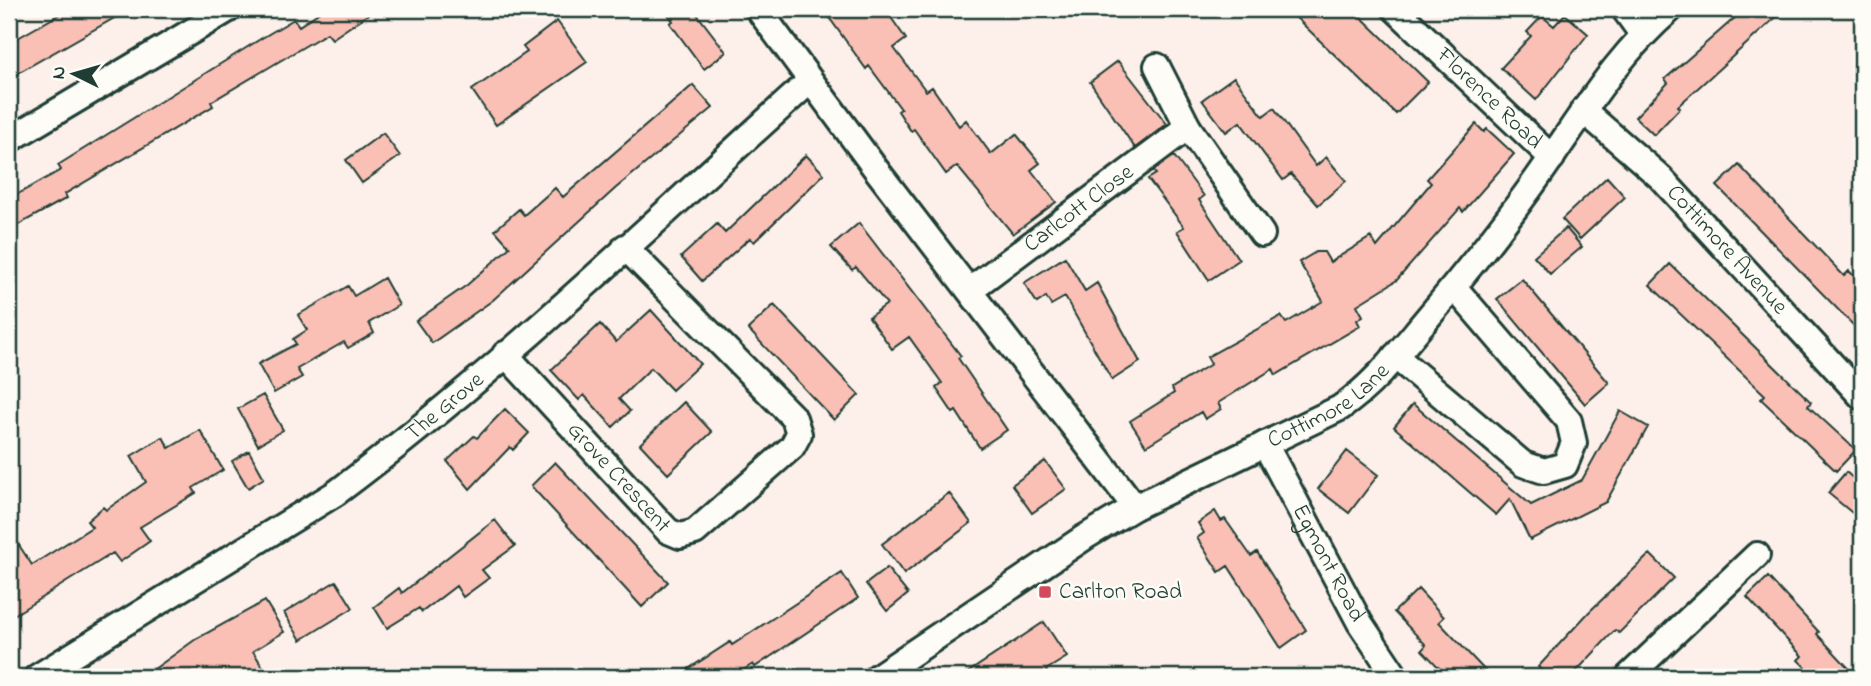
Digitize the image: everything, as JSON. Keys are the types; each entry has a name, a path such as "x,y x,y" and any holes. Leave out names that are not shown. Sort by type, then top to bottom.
{"street":[{"path":"9,140 229,9"},
{"path":"758,9 1135,507"},
{"name":"Florence Road","path":"1395,9 1552,158"},
{"path":"1624,9 1642,34"},
{"name":"Cottimore Lane","path":"877,677 1085,537 1135,507 1340,408 1361,394 1454,287 1642,34 1671,9"},
{"path":"1157,66 1188,127 1262,234"},
{"name":"The Grove","path":"37,677 336,493 424,425 810,81"},
{"name":"Cottimore Avenue","path":"1583,110 1660,177 1862,397"},
{"name":"Carlcott Close","path":"970,290 1188,127"},
{"name":"Grove Crescent","path":"505,354 668,531 680,536 695,532 792,447 799,434 794,418 625,247"},
{"path":"1395,356 1523,464 1544,471 1565,465 1574,443 1569,421 1454,287"},
{"name":"Egmont Road","path":"1265,444 1360,623 1395,677"},
{"path":"1628,677 1757,555"}],"building":[{"path":"69,9 130,9 9,78 9,43"},
{"path":"324,9 376,9 332,39 327,33 211,102 213,106 65,194 67,198 9,230 9,199 61,170 58,165 262,38 294,19 299,26"},
{"path":"664,9 693,9 726,52 704,69 670,23 673,21"},
{"path":"823,9 885,9 906,39 894,48 926,91 932,87 959,126 966,120 991,154 1016,134 1040,163 1031,170 1056,202 1013,234 957,166 946,174 914,129 911,131 898,111 901,109 869,66 866,69"},
{"path":"1287,9 1353,9 1428,82 1396,114"},
{"path":"1745,9 1785,9 1678,106 1680,108 1654,135 1635,117 1668,83 1665,79"},
{"path":"1565,14 1588,34 1536,100 1501,68 1531,36 1527,32 1542,16 1554,26"},
{"path":"557,21 587,62 496,125 472,90 527,52 523,47"},
{"path":"1118,61 1167,124 1135,148 1090,82"},
{"path":"1234,77 1263,116 1274,108 1316,166 1326,157 1346,181 1318,205 1291,174 1283,180 1240,122 1226,132 1202,100"},
{"path":"693,85 713,108 616,188 493,300 432,343 416,321 467,285 510,247 495,230 519,209 524,215 555,188 563,197"},
{"path":"1476,124 1484,132 1487,129 1514,154 1463,212 1460,208 1397,280 1357,305 1363,316 1357,320 1360,326 1276,375 1273,369 1218,403 1221,409 1205,419 1201,412 1146,446 1130,421 1174,393 1172,388 1211,364 1207,357 1281,316 1286,323 1323,301 1299,262 1316,252 1324,252 1330,262 1371,237 1377,247 1431,183 1427,179"},
{"path":"383,133 400,156 362,183 346,160"},
{"path":"806,155 824,174 754,242 750,238 702,281 681,257 717,224 725,233"},
{"path":"1174,156 1204,196 1199,200 1239,260 1209,280 1177,231 1184,227 1148,179 1156,174 1153,171"},
{"path":"1739,165 1844,276 1849,271 1862,284 1862,334 1717,186"},
{"path":"1607,177 1625,197 1580,239 1562,219"},
{"path":"859,223 961,356 958,358 1007,430 980,448 956,411 953,413 936,388 942,383 909,337 892,349 869,317 887,304 856,267 852,270 831,247"},
{"path":"1566,228 1582,247 1550,274 1534,256"},
{"path":"1065,257 1085,291 1097,283 1140,362 1112,380 1065,297 1051,305 1046,297 1037,303 1024,283"},
{"path":"1670,264 1811,402 1808,406 1856,450 1836,471 1761,399 1765,395 1650,285"},
{"path":"384,278 399,305 369,323 374,333 348,348 344,342 297,369 302,377 274,393 258,364 296,344 293,339 307,330 298,315 348,286 354,296"},
{"path":"1522,279 1609,383 1585,404 1497,299"},
{"path":"774,305 859,395 834,420 748,329"},
{"path":"651,310 700,364 672,390 651,368 619,399 630,411 613,427 584,395 579,400 551,370 600,324 616,342"},
{"path":"263,395 283,430 258,445 238,409"},
{"path":"684,402 712,432 668,474 640,444"},
{"path":"1413,404 1531,505 1582,480 1620,411 1648,427 1606,502 1530,540 1510,499 1496,515 1394,427"},
{"path":"505,409 529,433 513,450 510,447 470,489 447,461 474,436 477,438"},
{"path":"200,430 223,470 193,488 196,493 140,527 150,541 120,562 113,553 9,618 9,530 32,565 92,527 87,521 103,507 106,510 146,482 131,456 163,437 169,448"},
{"path":"249,451 264,478 248,488 232,461"},
{"path":"1347,451 1378,475 1349,513 1318,489"},
{"path":"1045,461 1066,489 1032,513 1012,485"},
{"path":"555,462 668,582 642,607 531,486"},
{"path":"1846,472 1862,486 1862,521 1828,493"},
{"path":"949,493 971,523 904,574 882,544"},
{"path":"1215,511 1221,521 1225,519 1251,556 1257,552 1306,630 1281,648 1228,566 1219,572 1197,538 1204,533 1198,523"},
{"path":"495,520 515,546 482,570 489,578 463,597 456,586 422,612 419,608 387,628 374,607 399,588 402,593"},
{"path":"1650,554 1674,578 1619,633 1615,630 1571,677 1548,677 1538,667 1590,611"},
{"path":"887,568 908,594 887,611 866,584"},
{"path":"842,573 858,598 755,667 753,664 732,677 676,677 730,642 732,645"},
{"path":"1768,577 1857,677 1815,677 1798,660 1802,656 1747,597"},
{"path":"336,581 353,608 301,640 284,613"},
{"path":"1418,589 1444,617 1439,622 1491,677 1448,677 1422,650 1426,645 1394,612"},
{"path":"265,601 284,632 253,651 269,677 143,677 196,639"},
{"path":"1044,622 1067,657 1046,670 1050,677 961,677"}],"place":[{"name":"Carlton Road","path":"1045,592"}]}
